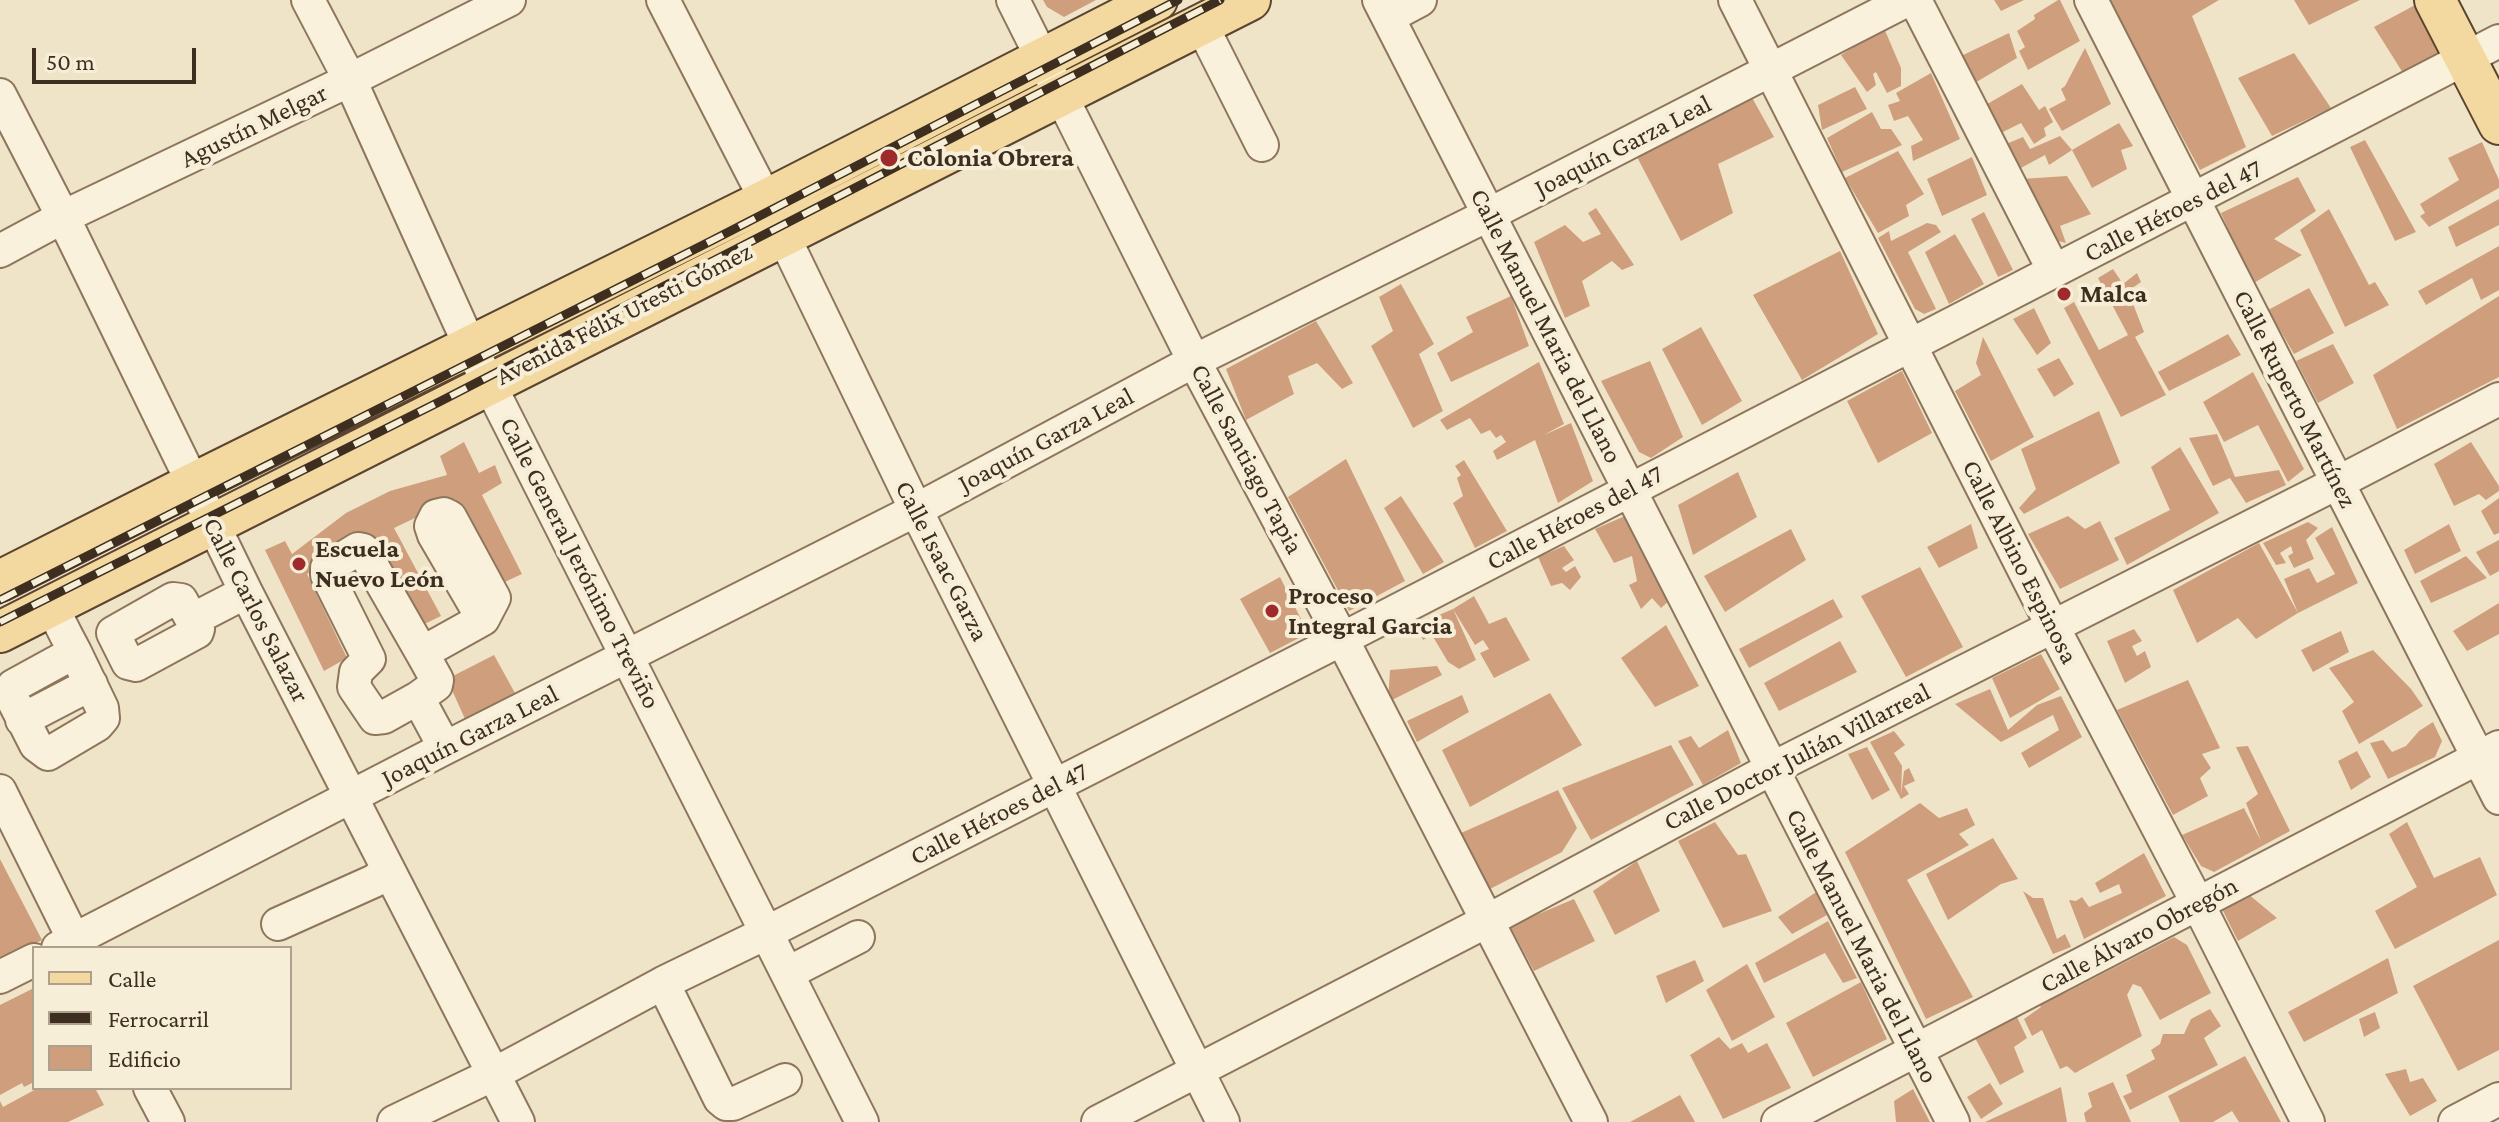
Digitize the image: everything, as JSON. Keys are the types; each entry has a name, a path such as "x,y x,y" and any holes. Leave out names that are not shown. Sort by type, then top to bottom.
{"main road":[{"name":"Avenida Félix Uresti Gómez","path":"0,632 488,383 1042,57 1157,0"},
{"name":"Avenida Félix Uresti Gómez","path":"10,576 470,346 1060,94 1250,0"},
{"path":"2435,0 2499,124"}],"street":[{"name":"Calle General Jerónimo Treviño","path":"308,0 350,80 488,383 862,1122"},
{"name":"Agustín Melgar","path":"0,251 63,217 509,0"},
{"name":"Calle Isaac Garza","path":"663,0 774,217 916,510 1223,1122"},
{"name":"Calle Santiago Tapia","path":"1013,0 1194,361 1342,639 1591,1122"},
{"path":"1384,8 1420,0"},
{"name":"Calle Albino Espinosa","path":"1735,0 2308,1122"},
{"name":"Joaquín Garza Leal","path":"70,945 445,748 916,510 1194,361 1488,215 1907,0"},
{"path":"1915,0 2054,271"},
{"name":"Calle Ruperto Martínez","path":"2091,0 2337,483 2488,752 2499,798"},
{"name":"Calle Manuel Maria del Llano","path":"1384,8 1953,1122"},
{"path":"1201,24 1262,145"},
{"name":"Calle Héroes del 47","path":"394,1122 494,1074 663,983 1342,639 2499,41"},
{"name":"Calle Carlos Salazar","path":"0,95 246,592 518,1122"},
{"name":"Calle Doctor Julián Villarreal","path":"1098,1122 1487,921 1771,769 2499,399"},
{"path":"358,549 363,550 437,680 436,685 418,698 384,717 375,718 354,687 356,672 369,659 368,652 327,575 327,568 358,549"},
{"path":"192,620 246,592"},
{"path":"52,607 75,652 91,684 103,718 97,725 48,754 36,745 9,692 13,686 75,652"},
{"path":"422,653 483,619"},
{"path":"418,698 445,748"},
{"name":"Calle Álvaro Obregón","path":"1778,1122 2488,752"},
{"path":"0,791 70,945"},
{"path":"278,924 374,881 388,871"},
{"path":"788,973 858,937"},
{"path":"0,977 32,961"},
{"path":"663,983 720,1099 726,1104 733,1104 785,1080"},
{"path":"151,1090 168,1122"},
{"path":"2455,1122 2499,1099"}],"building":[{"path":"1043,0 1096,0 1064,17 1047,7"},
{"path":"1994,0 2024,0 2001,11"},
{"path":"2058,0 2080,41 2028,70 2019,51 2025,47 2017,31 2035,19 2034,15"},
{"path":"2108,0 2219,0 2192,16 2246,147 2200,170"},
{"path":"2294,0 2360,0 2309,25"},
{"path":"2417,4 2442,51 2403,73 2374,27"},
{"path":"1884,28 1901,68 1901,86 1887,93 1876,72 1873,74 1876,85 1867,92 1841,55"},
{"path":"2009,33 2017,58 1973,84 1959,57"},
{"path":"2085,48 2111,104 2062,131 2049,109 2066,100 2061,89"},
{"path":"2294,53 2331,108 2272,136 2238,78"},
{"path":"1931,73 1960,139 1913,161 1911,146 1923,140 1908,116 1894,121 1888,105 1900,101 1896,93"},
{"path":"2022,84 2039,110 2045,106 2053,122 2044,128 2046,136 2034,144 2021,123 1995,136 1982,107"},
{"path":"1855,87 1867,109 1822,130 1818,105"},
{"path":"1750,94 1774,137 1718,164 1733,213 1681,241 1637,157"},
{"path":"1872,112 1881,129 1891,129 1902,145 1842,172 1827,138"},
{"path":"2119,123 2133,146 2121,150 2127,169 2092,188 2072,150"},
{"path":"2060,136 2072,150 2049,165 2045,155 2019,169 2001,146 2023,137 2030,149"},
{"path":"2365,140 2416,232 2395,241 2350,147"},
{"path":"2482,142 2499,180 2499,188 2429,227 2420,216 2425,213 2420,204 2459,180 2448,158"},
{"path":"1898,151 1924,194 1906,205 1909,216 1878,233 1845,178"},
{"path":"1972,157 1987,195 1942,216 1927,179"},
{"path":"2067,176 2091,214 2060,226 2066,243 2049,239 2021,179"},
{"path":"2298,177 2316,211 2274,239 2302,255 2252,284 2221,213"},
{"path":"2499,199 2499,225 2456,247 2448,227"},
{"path":"1596,208 1634,265 1622,270 1612,261 1582,281 1590,306 1565,318 1534,242 1565,225 1583,242 1601,234 1588,213"},
{"path":"2329,209 2369,285 2375,282 2389,305 2345,327 2300,230"},
{"path":"1984,212 2013,270 1998,277 1971,219"},
{"path":"1927,223 1936,225 1941,232 1908,252 1936,309 1924,314 1915,309 1878,238 1889,231 1891,241"},
{"path":"1955,234 1984,284 1949,304 1925,252"},
{"path":"2499,246 2499,290 2481,300 2472,278 2426,305 2418,291"},
{"path":"1840,251 1878,334 1802,380 1753,295"},
{"path":"2113,269 2123,284 2137,273 2141,282 2128,291 2144,332 2135,337 2166,395 2121,417 2064,308 2074,302 2099,350 2128,335 2098,278"},
{"path":"1401,284 1434,344 1419,354 1443,411 1413,428 1371,346 1393,331 1379,297"},
{"path":"2309,288 2334,333 2294,354 2268,310"},
{"path":"1511,296 1529,346 1451,382 1437,353 1473,332 1466,317"},
{"path":"2499,296 2499,377 2397,429 2373,375"},
{"path":"2034,308 2051,343 2037,355 2013,319"},
{"path":"1316,321 1353,383 1342,389 1317,363 1288,376 1294,394 1246,420 1226,369"},
{"path":"1701,327 1742,401 1702,425 1662,349"},
{"path":"2228,334 2241,355 2169,391 2158,372"},
{"path":"1983,337 2034,437 1991,461 1955,391 1981,375 1976,363"},
{"path":"2333,344 2354,383 2318,403 2296,361"},
{"path":"2059,358 2074,384 2054,397 2037,369"},
{"path":"1650,361 1683,437 1651,458 1639,452 1601,381"},
{"path":"1539,362 1564,424 1544,435 1571,423 1593,481 1558,503 1535,440 1497,460 1493,451 1506,442 1501,435 1496,438 1490,430 1481,434 1470,418 1447,430 1440,420"},
{"path":"1902,371 1932,433 1878,463 1847,401"},
{"path":"2253,372 2304,469 2288,482 2258,425 2224,442 2203,402"},
{"path":"2099,411 2120,463 2024,514 2019,508 2036,489 2021,449"},
{"path":"2217,434 2235,477 2279,470 2286,485 2246,503 2230,478 2213,486 2189,438"},
{"name":"Escuela Nuevo León","path":"464,442 479,473 495,465 502,483 482,495 522,574 496,586 455,499 394,528 441,616 412,630 366,544 307,574 347,658 324,671 265,550 285,541 292,554 346,513 390,491 447,475 440,456"},
{"path":"2471,442 2499,486 2499,491 2486,500 2479,494 2454,506 2434,464"},
{"path":"2180,447 2219,513 2127,565 2114,538 2170,510 2151,467"},
{"path":"1346,459 1405,581 1349,611 1288,497"},
{"path":"1464,460 1507,531 1475,548 1453,503 1463,496 1457,478 1461,475 1455,466"},
{"path":"1738,472 1757,517 1693,555 1678,505"},
{"path":"1401,496 1444,562 1423,574 1384,508"},
{"path":"2499,498 2499,533 2494,535 2481,511"},
{"path":"1625,516 1672,598 1661,608 1652,598 1641,609 1629,585 1637,581 1632,556 1614,563 1595,529"},
{"path":"2068,516 2085,529 2100,521 2119,560 2060,589 2028,534"},
{"path":"2308,522 2318,528 2306,540 2314,559 2294,568 2288,556 2293,553 2291,546 2280,553 2286,563 2276,565 2263,543"},
{"path":"1971,524 1978,548 1939,568 1927,547"},
{"path":"2449,524 2461,551 2415,574 2404,550"},
{"path":"2332,527 2358,583 2298,613 2284,579 2309,568 2317,583 2335,574 2315,538"},
{"path":"1791,529 1806,560 1725,612 1704,576"},
{"path":"2499,540 2499,571 2490,576 2476,552"},
{"path":"2259,543 2298,613 2256,639 2238,618 2197,643 2173,590"},
{"path":"1564,546 1574,560 1562,568 1566,572 1575,566 1581,577 1570,590 1562,583 1551,586 1538,557"},
{"path":"2466,556 2487,578 2431,603 2420,581"},
{"path":"1920,567 1963,647 1906,677 1861,596"},
{"name":"Proceso Integral Garcia","path":"1280,577 1303,623 1299,638 1270,653 1240,599"},
{"path":"1474,596 1489,624 1506,617 1530,660 1494,678 1480,653 1489,649 1483,640 1475,645 1453,609"},
{"path":"1833,599 1843,617 1749,668 1739,649"},
{"path":"2499,603 2499,634 2467,651 2453,631"},
{"path":"1453,609 1476,660 1459,669 1448,662 1432,635 1423,640 1415,625"},
{"path":"1666,625 1699,686 1655,707 1621,658"},
{"path":"2134,629 2142,641 2132,646 2137,656 2145,651 2151,667 2125,683 2107,641"},
{"path":"2341,631 2349,652 2313,672 2301,650"},
{"path":"1840,641 1857,672 1779,711 1764,683"},
{"path":"2373,650 2423,706 2359,744 2342,711 2354,702 2329,668"},
{"path":"2041,654 2060,689 2010,718 1992,678"},
{"path":"494,655 515,693 465,719 447,679"},
{"path":"1437,666 1442,675 1388,702 1390,670"},
{"path":"2188,680 2220,748 2202,754 2211,768 2200,778 2208,796 2173,815 2117,710"},
{"path":"1990,689 2008,730 2037,705 2061,696 2082,737 2029,768 2021,753 2059,730 2053,715 2001,742 1955,704"},
{"path":"1550,693 1582,745 1470,807 1442,750"},
{"path":"1462,695 1469,712 1417,742 1407,721"},
{"path":"2433,722 2442,741 2435,757 2388,779 2370,743 2383,740 2392,752 2406,746 2419,731"},
{"path":"1728,730 1741,763 1703,785 1678,741 1691,736 1699,748"},
{"path":"1894,731 1905,745 1894,753 1902,766 1901,795 1904,771 1909,768 1915,781 1904,786 1909,794 1901,799 1870,742"},
{"path":"1671,745 1694,785 1591,840 1562,788"},
{"path":"2248,746 2290,831 2214,872 2201,866 2182,835 2244,808 2261,841 2246,803 2258,794 2236,747"},
{"path":"1867,747 1890,790 1872,800 1848,754"},
{"path":"2357,751 2371,777 2351,790 2338,761"},
{"path":"1558,790 1577,828 1562,852 1490,889 1461,833"},
{"path":"1920,803 1939,818 1967,808 1975,825 1959,834 1969,845 1907,880 1973,997 1926,1019 1845,852"},
{"path":"1715,822 1738,855 1746,854 1772,911 1723,928 1678,841"},
{"path":"2407,822 2434,878 2480,857 2497,895 2395,949 2375,911 2417,887 2389,834"},
{"path":"1993,838 2018,879 2001,884 1948,920 1926,874"},
{"path":"2144,853 2166,896 2084,939 2069,900 2076,901 2082,897 2089,907 2122,893 2119,884 2100,893 2095,883"},
{"path":"0,859 42,940 0,963"},
{"path":"1637,861 1660,911 1615,935 1593,891"},
{"path":"1818,891 1827,915 1792,934 1778,917"},
{"path":"2023,891 2033,898 2043,898 2057,939 2065,934 2071,947 2053,954"},
{"path":"2247,893 2277,918 2238,941 2222,909"},
{"path":"1574,899 1595,941 1534,971 1510,926"},
{"path":"1828,921 1857,978 1843,983 1825,953 1764,983 1755,963"},
{"path":"2174,937 2187,945 2211,993 2160,1020 2141,987 2133,984 2127,995 2142,1036 2075,1073 2067,1066 2060,1069 2042,1030 2032,1036 2024,1019 2041,1007 2038,1003 2067,992"},
{"path":"2499,940 2499,1050 2458,1071 2413,986"},
{"path":"2388,958 2398,993 2304,1042 2288,1012"},
{"path":"1695,960 1704,981 1666,1003 1656,976"},
{"path":"1747,964 1775,1017 1732,1041 1706,990"},
{"path":"1861,982 1887,1039 1813,1077 1786,1023"},
{"path":"32,989 32,1083 24,1087 22,1083 0,1095 0,1005"},
{"path":"2210,1009 2221,1026 2204,1038 2218,1065 2130,1110 2123,1096 2132,1092 2126,1075 2155,1059 2151,1050 2160,1044 2163,1034 2184,1034 2191,1019"},
{"path":"2375,1012 2380,1028 2364,1037 2359,1019"},
{"path":"2017,1017 2027,1038 2014,1047 2024,1072 2000,1085 1974,1036"},
{"path":"1719,1037 1730,1049 1742,1043 1748,1053 1767,1043 1791,1088 1723,1119 1690,1055"},
{"path":"2245,1056 2281,1122 2239,1122 2232,1111 2213,1122 2180,1122 2168,1096"},
{"path":"2406,1069 2410,1082 2423,1078 2437,1101 2410,1116 2385,1074"},
{"path":"2113,1082 2131,1122 2086,1122 2084,1113 2092,1107 2088,1093"},
{"path":"1990,1083 2003,1104 1981,1119 1967,1097"},
{"path":"2061,1087 2067,1122 1985,1122"},
{"path":"1913,1089 1930,1122 1896,1122 1894,1101"},
{"path":"34,1090 96,1090 104,1105 68,1122 0,1122 0,1101 3,1107"},
{"path":"1680,1095 1695,1122 1630,1122"}],"railway":[{"path":"0,600 711,241 1178,0"},
{"path":"0,622 439,402 1220,0"}],"place":[{"name":"Colonia Obrera","path":"889,158"},
{"name":"Malca","path":"2064,294"},
{"name":"Escuela Nuevo León","path":"299,564"},
{"name":"Proceso Integral Garcia","path":"1272,611"}]}
